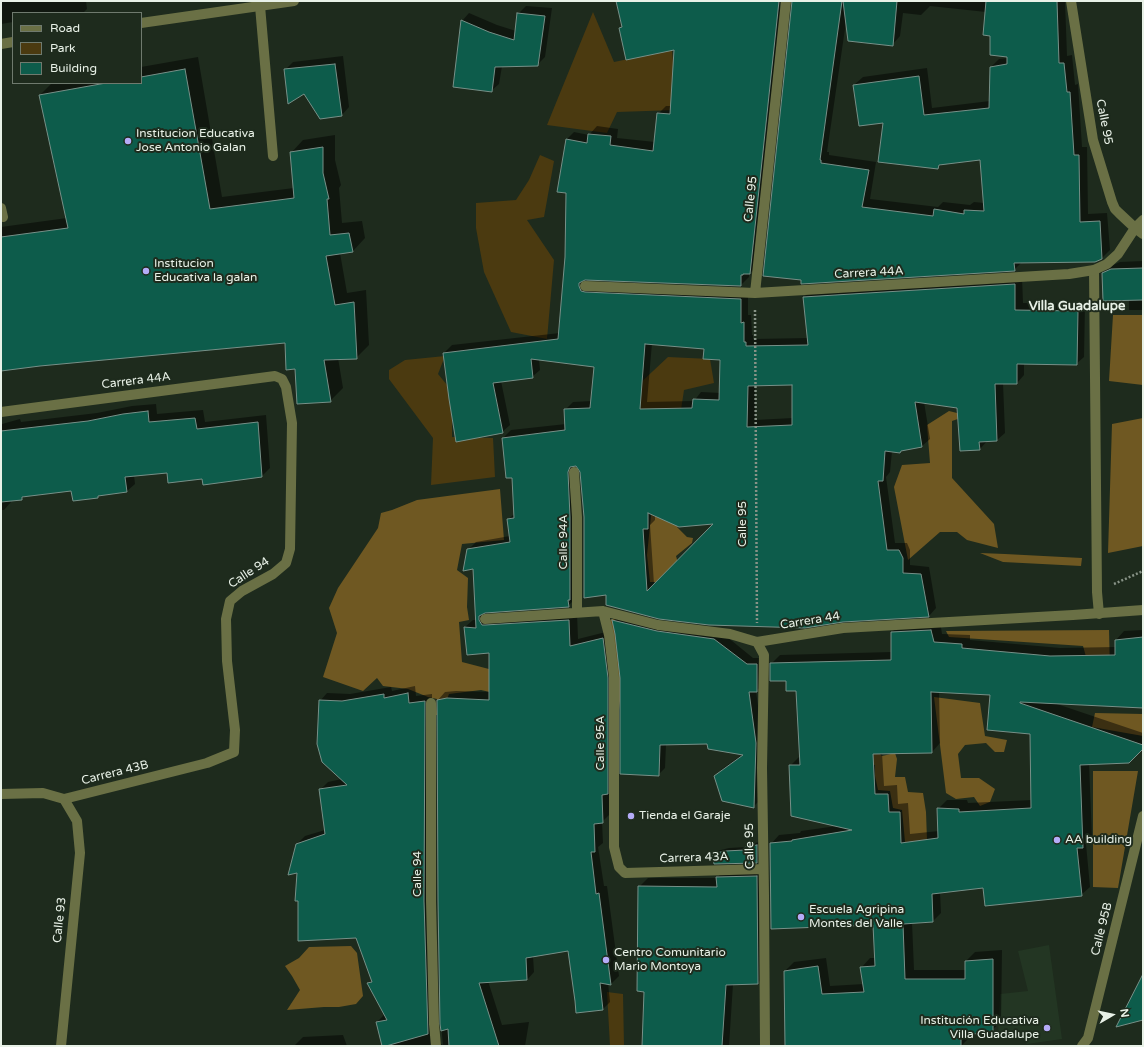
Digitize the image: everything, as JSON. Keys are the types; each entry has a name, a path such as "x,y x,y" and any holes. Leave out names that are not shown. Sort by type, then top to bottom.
{"street":[{"path":"142,23 294,1"},
{"name":"Calle 95","path":"755,293 786,1"},
{"name":"Calle 95","path":"1071,1 1093,140 1115,209 1139,231"},
{"path":"260,6 273,156"},
{"path":"1,44 12,42"},
{"name":"Carrera 44A","path":"585,286 755,293 1069,274 1094,270 1107,264 1139,231 1143,220"},
{"path":"1094,270 1097,592 1099,614"},
{"name":"Carrera 44A","path":"1,412 275,376"},
{"name":"Calle 94","path":"234,752 235,730 226,654 226,619 230,601 242,591 273,574 286,563 290,549 292,423 286,387 282,379 275,376"},
{"name":"Calle 94A","path":"574,472 578,517 577,612"},
{"name":"Carrera 44","path":"485,619 603,611 658,625 730,634 757,642 844,628 1099,614 1143,610"},
{"name":"Calle 95A","path":"603,611 609,635 614,678 614,847 619,867 625,873"},
{"name":"Calle 95","path":"757,642 764,655 762,768 765,1046"},
{"name":"Calle 94","path":"431,703 432,908 434,1024 436,1046"},
{"name":"Carrera 43B","path":"64,799 207,762 234,752"},
{"path":"1,794 43,793 64,799"},
{"name":"Calle 93","path":"61,1046 80,853 77,821 64,799"},
{"name":"Calle 95B","path":"1082,1046 1088,1038 1143,816"},
{"name":"Carrera 43A","path":"625,873 763,869"}],"path":[{"name":"Calle 95","path":"755,293 757,642"},
{"path":"1097,592 1143,571"}],"shaded area":[{"path":"1113,315 1143,315 1143,385 1109,381"},
{"path":"992,407 952,421 952,478 994,524 998,548 967,540 957,532 940,532 908,560 894,487 902,465 930,463 927,425 949,411 957,413"},
{"path":"1143,418 1143,546 1108,553 1112,424"},
{"path":"500,489 504,540 462,544 457,570 468,578 467,607 469,620 459,622 462,662 512,675 529,701 481,690 449,694 441,715 436,715 437,699 408,689 383,686 377,678 363,691 323,677 337,633 329,608 338,588 378,528 381,513 417,500"},
{"path":"652,506 678,516 677,527 687,537 693,538 692,543 676,556 680,570 676,582 650,582 647,555"},
{"path":"980,553 1082,558 1081,566 1003,562"},
{"path":"615,618 626,718 621,719 610,620"},
{"path":"1109,630 1110,670 1090,671 1083,646 949,637 946,631"},
{"path":"934,697 980,703 985,736 1007,740 1004,752 995,752 986,743 965,745 958,754 961,778 979,778 995,789 990,802 980,806 974,797 956,799 946,793"},
{"path":"1095,713 1143,714 1143,736 1092,727"},
{"path":"879,753 882,756 895,753 897,759 895,777 905,777 908,792 923,793 926,812 927,840 905,842 902,810 893,808 890,791 878,790 875,776 875,765 867,764 868,754"},
{"path":"1093,771 1138,771 1118,888 1093,887"},
{"path":"1049,945 1062,1039 1027,1044 1019,1034 998,1033 1000,994 1028,991 1018,951"},
{"path":"351,946 357,953 363,996 356,1004 339,1007 287,1010 300,990 285,966 299,958 309,947"}],"green space":[{"path":"593,12 614,62 672,50 677,110 617,112 607,133 547,125"},
{"path":"540,155 554,161 544,217 527,220 554,260 547,339 511,332 484,272 476,228 476,203 516,200 529,180"},
{"path":"445,356 438,374 452,391 452,437 493,438 495,477 431,485 433,438 389,379 389,370 405,360"},
{"path":"668,357 710,359 714,383 684,390 680,417 640,423 637,386"},
{"path":"607,992 623,994 624,1046 610,1046"}],"building":[{"path":"616,1 779,1 750,274 741,275 741,286 585,280 579,283 581,291 741,299 741,323 744,322 744,342 746,342 746,346 808,345 803,297 1015,284 1015,310 1078,311 1077,365 1017,364 1017,384 995,384 997,441 979,442 980,450 960,451 957,408 915,402 922,447 901,451 900,453 885,451 883,481 878,481 887,550 899,550 903,558 903,573 921,574 929,617 843,622 805,628 709,625 659,619 606,605 606,595 584,598 584,517 580,472 576,466 570,467 568,472 570,517 569,607 485,613 479,616 479,620 482,625 485,625 569,620 570,646 603,638 608,678 608,794 602,795 603,823 594,824 595,852 591,852 596,894 599,893 611,985 600,983 603,1010 576,1013 568,951 526,958 527,980 479,983 499,1046 449,1046 448,1029 441,1031 440,1024 437,700 447,698 489,700 489,653 467,655 464,627 476,628 473,569 463,571 467,549 510,542 507,519 514,518 512,478 506,478 502,438 565,430 564,409 590,408 594,367 531,359 533,378 493,383 503,433 456,442 443,353 558,339 565,257 566,193 557,192 566,139 587,143 588,134 611,136 610,145 653,151 657,113 670,114 674,50 626,60 619,28 622,27","holes":["645,344 704,349 703,359 720,360 719,400 693,399 692,408 640,409","792,385 792,425 747,427 748,386","648,513 679,527 713,524 647,591 643,529 648,529"]},
{"path":"792,1 842,1 820,160 821,163 869,170 862,207 933,216 934,209 964,214 964,210 984,211 980,160 939,165 938,169 878,162 883,123 859,126 853,85 919,76 924,115 989,108 990,67 1007,64 1007,57 990,55 990,36 983,35 986,1 1057,1 1059,63 1064,63 1067,92 1070,92 1074,155 1079,155 1080,222 1100,221 1102,259 1095,262 1014,263 1015,271 801,284 801,280 763,276"},
{"path":"843,1 897,1 893,46 848,41"},
{"path":"517,13 545,16 538,66 495,67 492,92 453,87 461,20 489,32 514,40"},
{"path":"335,64 342,116 320,119 304,94 288,104 284,69"},
{"path":"185,69 210,209 294,198 290,152 323,147 323,173 329,199 327,199 330,235 349,233 353,252 326,256 335,305 354,302 357,359 324,360 331,402 297,404 295,369 286,370 285,343 1,371 1,237 68,228 39,95 100,84 142,84 142,77"},
{"path":"1143,268 1143,300 1103,301 1102,273 1111,269"},
{"path":"148,411 149,422 195,418 197,429 258,422 262,477 203,485 202,479 168,483 167,473 125,477 127,492 98,496 98,498 73,501 71,491 22,497 22,500 1,502 1,431 88,421"},
{"path":"612,620 657,631 714,639 747,664 757,664 757,692 749,692 756,743 754,808 722,801 714,776 743,755 708,749 707,744 660,745 659,776 620,774 620,678"},
{"path":"931,630 934,642 962,644 962,648 1050,656 1115,655 1115,640 1143,637 1143,708 1020,703 1143,745 1143,749 1129,763 1080,765 1083,848 1077,848 1082,896 985,906 983,888 932,894 933,922 903,924 905,979 965,979 965,961 993,959 993,1031 961,1036 961,1046 785,1046 784,971 818,966 822,994 864,992 860,967 875,966 873,925 771,929 770,843 792,841 852,830 791,816 789,765 800,765 796,691 786,691 786,681 770,681 770,663 891,660 891,632","holes":["931,692 990,695 987,730 1030,734 1031,808 959,812 959,809 937,808 938,838 901,843 900,812 889,812 888,794 875,794 873,754 932,753"]},
{"path":"408,693 409,703 425,701 424,901 428,1034 382,1046 376,1022 387,1020 367,983 372,982 356,938 298,941 298,901 295,901 297,873 288,875 296,844 325,834 319,789 347,785 322,762 317,744 319,700 342,701 384,694 384,698"},
{"path":"757,845 757,863 714,864 712,854 725,851 745,850 745,847"},
{"path":"757,876 758,984 726,985 722,1046 642,1046 644,992 637,991 638,886 717,887 716,877"},
{"path":"1143,974 1143,1020 1116,1027"}],"place":[{"name":"Institucion Educativa Jose Antonio Galan","path":"128,141"},
{"name":"Institucion Educativa la galan","path":"146,271"},
{"name":"Tienda el Garaje","path":"631,816"},
{"name":"AA building","path":"1057,840"},
{"name":"Escuela Agripina Montes del Valle","path":"801,917"},
{"name":"Centro Comunitario Mario Montoya","path":"606,960"},
{"name":"Institución Educativa Villa Guadalupe","path":"1047,1028"}],"district":[{"name":"Villa Guadalupe","path":"1077,307"}]}
